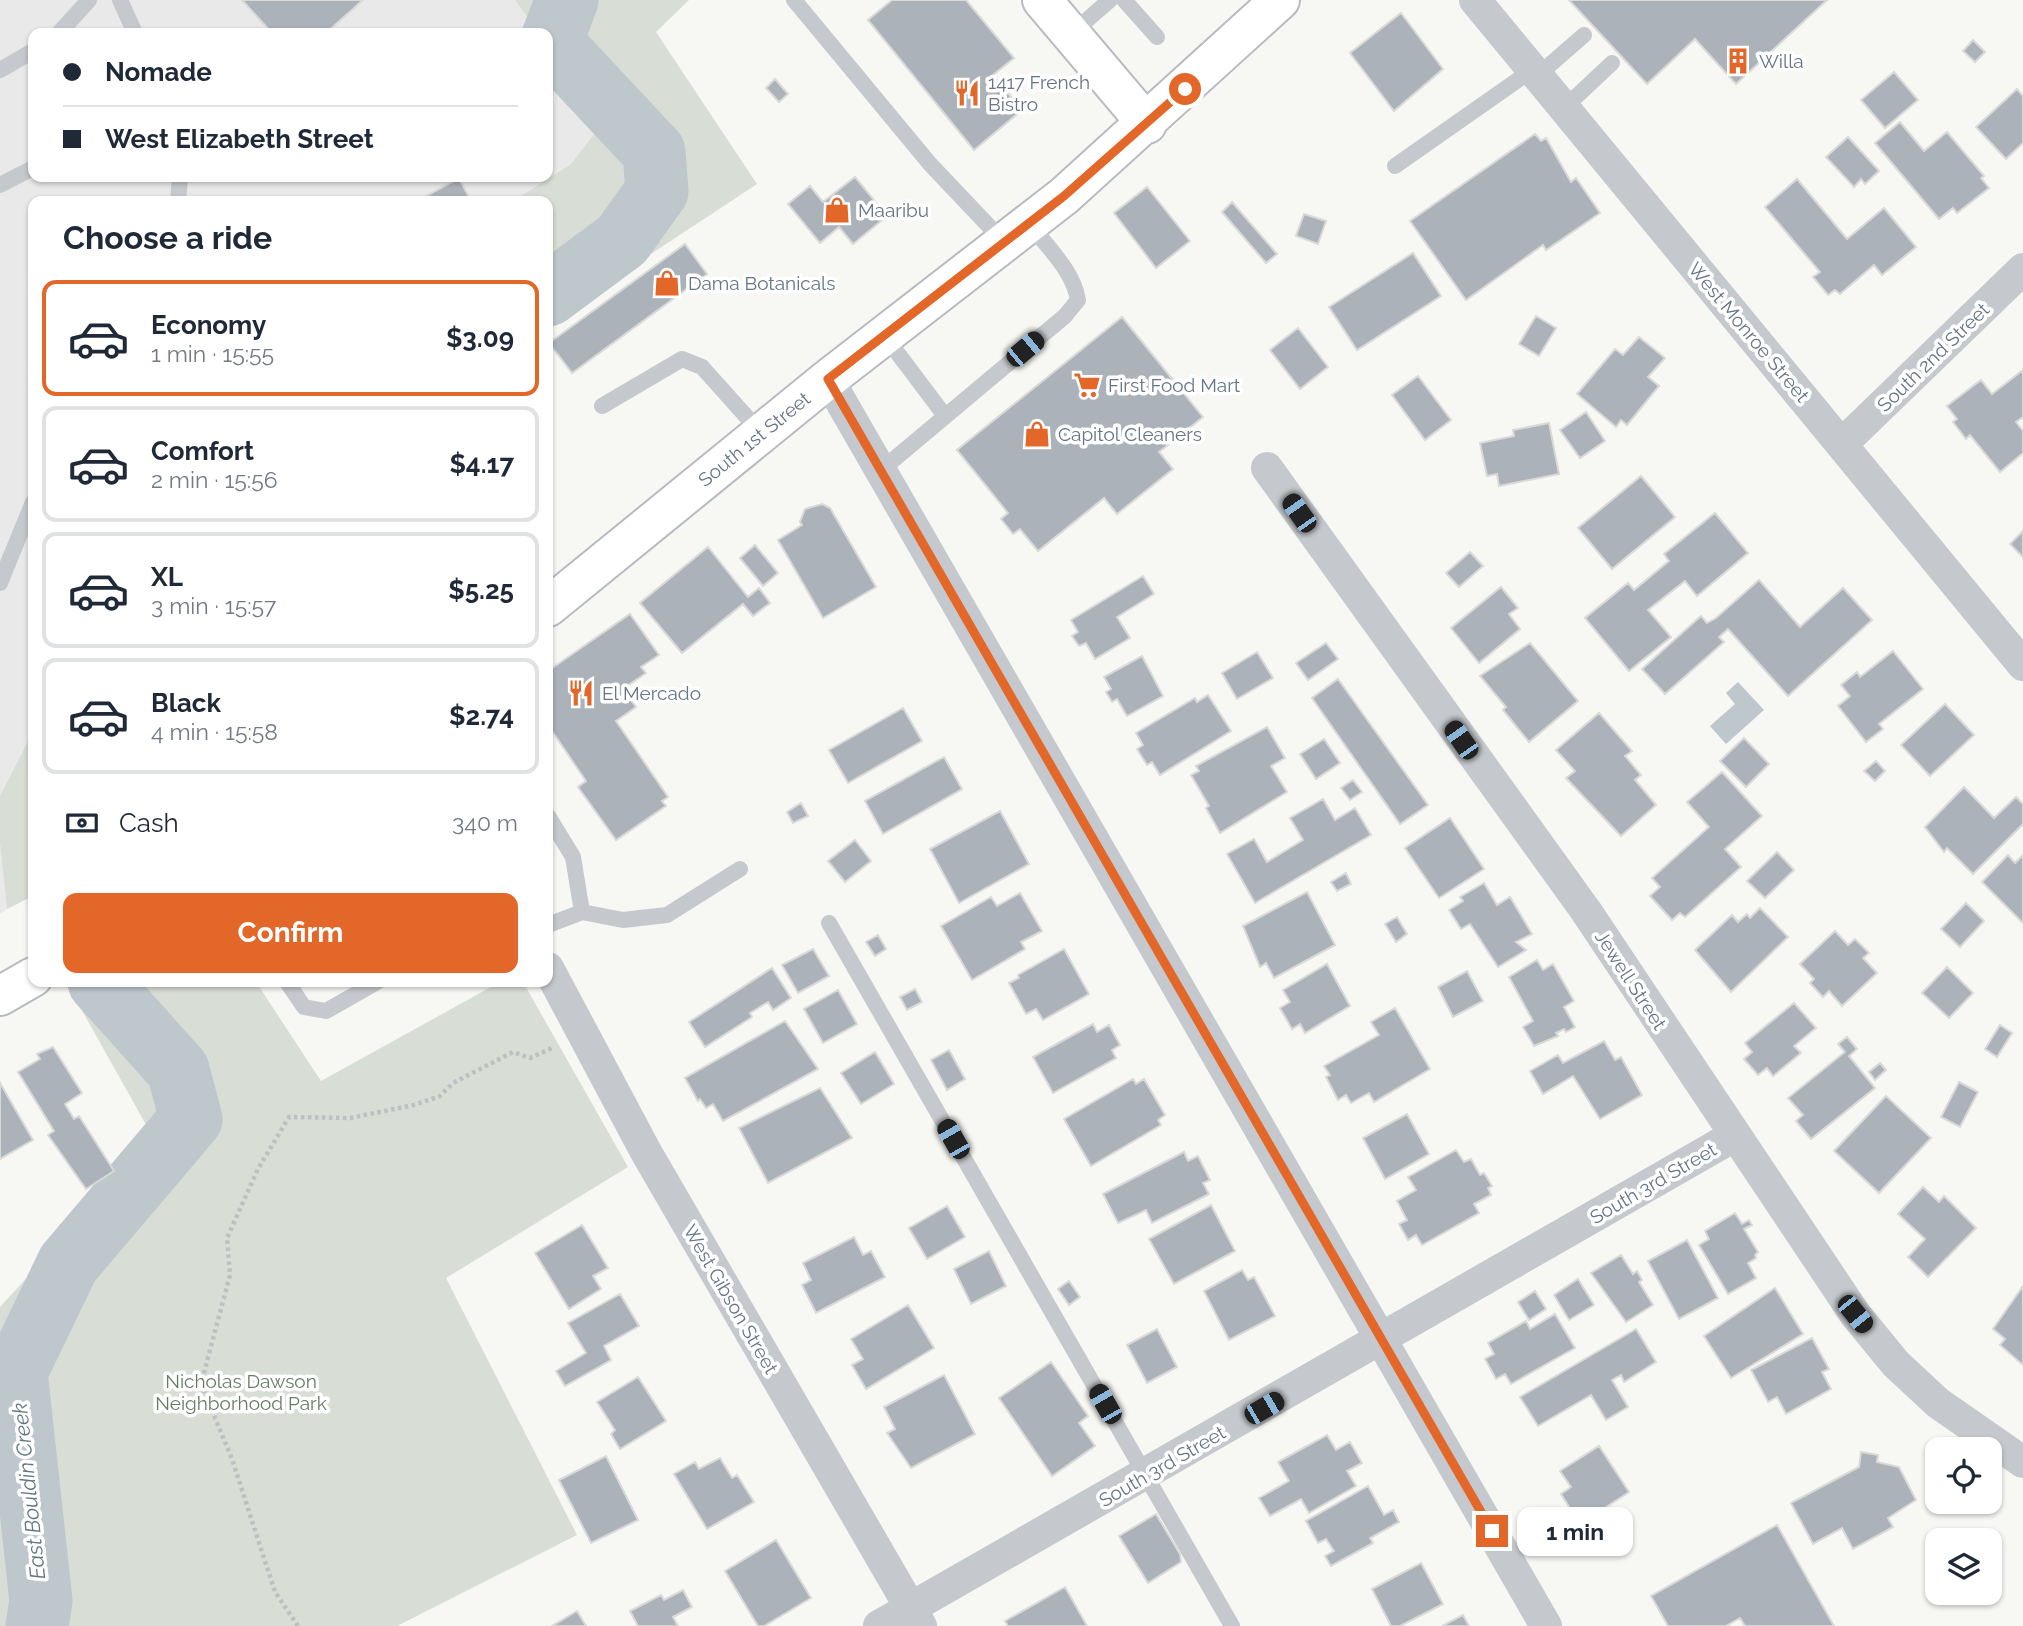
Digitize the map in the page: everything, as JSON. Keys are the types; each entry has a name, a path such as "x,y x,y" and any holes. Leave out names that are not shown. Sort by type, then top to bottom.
{"main road":[{"path":"1042,0 1147,124"},
{"name":"South 1st Street","path":"553,603 828,379 1016,233 1147,124 1280,0"},
{"path":"0,996 28,980"}],"street":[{"name":"West Monroe Street","path":"1475,0 2023,665"},
{"name":"South 2nd Street","path":"1842,444 2023,269"},
{"path":"828,379 1546,1626"},
{"name":"Jewell Street","path":"1267,468 1586,911 1855,1314 1896,1364 1938,1403 2023,1462"},
{"name":"West Gibson Street","path":"553,977 646,1152 916,1617"},
{"name":"South 3rd Street","path":"879,1626 916,1617 1146,1476 1734,1136"}],"lane":[{"path":"64,28 89,0"},
{"path":"120,0 133,28"},
{"path":"794,0 930,164 1065,269 1075,286 1078,300 1065,316 880,471"},
{"path":"1071,34 1110,0"},
{"path":"1124,0 1157,37"},
{"path":"1395,166 1535,73 1584,35"},
{"path":"0,70 28,54"},
{"path":"1564,108 1612,63"},
{"path":"0,185 28,171"},
{"path":"884,335 945,416"},
{"path":"602,406 682,359 702,367 761,433"},
{"path":"0,583 28,514"},
{"path":"553,824 573,857 582,912"},
{"path":"553,923 582,912 623,920 667,915 740,869"},
{"path":"829,923 1232,1626"},
{"path":"290,987 304,1007 326,1011 368,987"}],"path":[{"path":"299,1626 275,1592 232,1460 201,1384 230,1275 227,1238 232,1226 258,1169 289,1117 351,1118 414,1105 440,1096 453,1083 513,1052 530,1058 552,1048"}],"shaded area":[{"path":"0,0 515,0 535,28 28,28 28,182 543,182 521,196 28,196 28,741 0,796"},
{"path":"553,51 605,121 571,164 553,175"},
{"path":"1738,682 1764,710 1726,744 1710,726 1735,704 1726,693"},
{"path":"0,844 7,909 0,914"}],"green space":[{"path":"515,0 689,0 656,32 757,184 553,319 553,196 521,196 543,182 553,182 553,175 571,164 604,121 553,51 553,28 535,28"},
{"path":"28,741 28,898 7,909 0,844 0,796"},
{"name":"Nicholas Dawson Neighborhood Park","path":"94,987 259,987 321,1081 491,987 526,987 628,1167 446,1278 577,1535 397,1626 0,1626 0,1307 154,1139 75,998"}],"building":[{"path":"242,0 363,0 332,28 267,28"},
{"name":"1417 French Bistro","path":"892,0 966,0 1014,58 993,75 1022,110 974,150 868,20"},
{"name":"Willa","path":"1569,0 1827,0 1736,84 1695,39 1647,84"},
{"path":"1401,13 1443,69 1394,111 1350,53"},
{"path":"1973,40 1985,52 1975,62 1963,51"},
{"path":"1894,72 1918,100 1885,128 1861,100"},
{"path":"775,79 788,94 779,102 766,88"},
{"path":"2017,89 2023,96 2023,143 2006,159 1976,127"},
{"path":"1900,122 1924,151 1947,132 1984,176 1981,178 1989,188 1957,213 1953,208 1939,219 1875,143"},
{"path":"1535,134 1541,141 1546,138 1571,182 1576,178 1600,213 1546,250 1543,245 1466,300 1410,221"},
{"path":"1848,137 1879,171 1865,184 1861,179 1854,187 1826,157"},
{"name":"Maaribu","path":"855,177 887,216 853,244 839,227 820,243 788,204 810,186 823,202"},
{"path":"1797,179 1847,239 1884,208 1916,247 1882,275 1874,265 1840,294 1835,290 1828,295 1813,277 1820,272 1765,207"},
{"path":"452,182 461,182 468,196 426,196"},
{"path":"1147,187 1190,241 1156,268 1114,213"},
{"path":"1232,202 1277,254 1266,263 1222,212"},
{"path":"1304,214 1326,221 1318,244 1296,236"},
{"path":"685,244 707,274 572,373 553,348 553,340"},
{"path":"1413,253 1441,296 1357,350 1329,307"},
{"path":"1536,316 1556,328 1539,356 1519,344"},
{"path":"1122,317 1203,417 1159,452 1173,469 1117,514 1104,498 1038,551 1020,529 1013,534 1001,519 1008,513 957,450"},
{"path":"1298,328 1328,367 1300,389 1270,350"},
{"path":"1639,337 1665,358 1648,377 1659,386 1627,425 1621,420 1616,427 1577,394 1615,349 1623,355"},
{"path":"2023,370 2023,417 2016,422 2023,431 2023,453 2000,472 1970,435 1966,439 1953,422 1957,419 1947,406 1981,380 1992,394"},
{"path":"1418,376 1451,420 1425,440 1392,395"},
{"path":"1586,412 1605,441 1580,458 1560,430"},
{"path":"1549,423 1559,474 1499,486 1497,474 1487,476 1480,443 1514,436 1513,430"},
{"path":"1641,476 1675,517 1612,569 1578,528"},
{"path":"822,504 830,508 876,587 823,618 778,540 802,525 800,522 805,509"},
{"path":"1715,513 1748,553 1697,596 1685,581 1648,610 1671,637 1629,671 1585,618 1628,583 1634,590 1669,561 1664,554"},
{"path":"2023,531 2023,557 2010,544"},
{"path":"755,545 778,573 763,586 740,558"},
{"path":"708,547 748,597 759,588 770,603 753,616 743,604 682,653 640,603"},
{"path":"1470,552 1483,566 1459,587 1446,573"},
{"path":"1143,576 1154,594 1117,617 1130,638 1095,659 1086,643 1079,646 1072,636 1078,632 1071,620"},
{"path":"1759,580 1800,627 1843,588 1872,620 1788,696 1728,629 1719,637 1724,642 1665,694 1642,669 1701,616 1707,623 1716,618"},
{"path":"1501,587 1518,608 1509,614 1520,629 1479,663 1451,628"},
{"path":"630,614 659,655 641,667 646,673 623,689 636,707 616,721 668,797 662,801 666,806 616,840 578,787 586,781 553,732 553,668"},
{"path":"1326,643 1338,659 1308,680 1296,663"},
{"path":"1530,643 1578,701 1529,742 1503,710 1506,707 1480,676"},
{"path":"1893,651 1923,689 1879,724 1883,729 1866,742 1838,706 1850,696 1841,685 1857,672 1860,677"},
{"path":"1257,652 1273,678 1237,699 1222,673"},
{"path":"1142,656 1163,696 1127,716 1117,699 1112,702 1106,692 1111,689 1104,677"},
{"path":"1338,679 1428,805 1400,824 1312,698"},
{"path":"1208,695 1231,731 1160,775 1152,762 1147,765 1137,749 1143,745 1136,733 1195,698 1197,702"},
{"path":"1945,704 1974,735 1930,776 1901,745"},
{"path":"903,708 922,741 848,783 829,750"},
{"path":"1599,713 1632,751 1625,756 1641,775 1635,780 1656,805 1621,836 1566,778 1575,771 1556,750"},
{"path":"1267,727 1285,758 1271,766 1287,792 1220,833 1206,808 1209,806 1191,775 1199,771 1196,766"},
{"path":"1744,738 1769,764 1746,787 1720,761"},
{"path":"1324,739 1340,763 1316,779 1300,754"},
{"path":"944,757 962,789 883,834 865,801"},
{"path":"1876,761 1885,771 1875,781 1864,771"},
{"path":"1722,772 1762,816 1725,849 1741,867 1685,917 1680,913 1672,920 1650,896 1660,887 1652,878 1709,827 1687,802"},
{"path":"1353,780 1362,792 1350,800 1341,788"},
{"path":"1964,787 1994,818 2016,797 2023,804 2023,824 1973,874 1947,848 1944,852 1925,827"},
{"path":"1323,799 1335,820 1355,808 1371,835 1255,903 1227,854 1254,839 1267,862 1303,840 1290,818"},
{"path":"801,803 808,816 793,823 787,812"},
{"path":"1000,811 1029,864 959,903 930,849"},
{"path":"1450,818 1484,869 1439,898 1405,848"},
{"path":"855,840 871,861 845,882 828,861"},
{"path":"1777,852 1794,870 1765,898 1747,881"},
{"path":"2008,855 2015,863 2023,855 2023,923 1982,882"},
{"path":"1346,873 1351,884 1337,891 1331,882"},
{"path":"1484,883 1497,905 1510,897 1532,934 1516,942 1526,950 1498,967 1470,924 1461,929 1449,910 1463,901 1460,897"},
{"path":"1307,892 1335,945 1274,978 1266,963 1260,967 1243,926"},
{"path":"1020,893 1042,931 1021,942 1025,949 972,980 941,926 991,897 997,906"},
{"path":"1966,903 1984,921 1960,947 1941,929"},
{"path":"1760,908 1788,937 1731,992 1695,950 1732,915 1738,922 1747,914 1750,918"},
{"path":"1397,917 1407,934 1396,942 1385,924"},
{"path":"1835,931 1848,945 1855,939 1869,953 1863,958 1877,973 1842,1006 1829,991 1823,997 1810,983 1814,979 1800,964"},
{"path":"878,935 886,949 875,956 866,942"},
{"path":"813,949 829,976 798,993 782,965"},
{"path":"1064,949 1089,994 1043,1020 1036,1009 1026,1014 1009,983"},
{"path":"1537,960 1543,970 1553,964 1574,1001 1564,1007 1575,1027 1566,1032 1564,1029 1556,1033 1558,1036 1534,1046 1523,1027 1533,1021 1509,977"},
{"path":"1327,964 1350,1006 1305,1033 1300,1024 1292,1029 1280,1008 1290,1002 1283,990"},
{"path":"1947,967 1973,993 1949,1018 1922,993"},
{"path":"772,968 791,998 773,1010 768,1002 750,1013 752,1017 705,1047 689,1022"},
{"path":"1467,971 1483,1001 1453,1017 1438,987"},
{"path":"915,989 922,1002 907,1010 900,997"},
{"path":"838,990 857,1024 823,1043 804,1009"},
{"path":"1794,1003 1816,1028 1794,1046 1801,1053 1773,1076 1767,1068 1758,1075 1744,1059 1752,1052 1745,1043"},
{"path":"1395,1008 1430,1069 1374,1102 1369,1093 1351,1103 1346,1095 1338,1100 1326,1077 1330,1075 1324,1066 1379,1035 1371,1022"},
{"path":"785,1021 818,1069 723,1121 713,1104 706,1108 700,1099 698,1101 685,1078"},
{"path":"1093,1024 1097,1032 1109,1025 1120,1045 1112,1050 1116,1058 1053,1093 1033,1057"},
{"path":"2000,1025 2012,1033 1997,1057 1985,1049"},
{"path":"1847,1037 1857,1049 1849,1056 1875,1088 1811,1139 1796,1121 1803,1115 1788,1098 1845,1052 1838,1044"},
{"path":"1604,1041 1615,1060 1621,1057 1642,1095 1600,1119 1573,1076 1543,1094 1530,1071 1558,1055 1563,1063"},
{"path":"53,1047 82,1093 65,1104 74,1119 79,1116 114,1171 86,1189 48,1135 54,1131 18,1072 40,1059 37,1054"},
{"path":"949,1050 965,1079 947,1090 931,1060"},
{"path":"875,1052 894,1084 861,1104 841,1073"},
{"path":"1880,1063 1886,1070 1875,1080 1869,1072"},
{"path":"1133,1079 1136,1084 1144,1079 1165,1115 1158,1120 1161,1125 1091,1166 1064,1119"},
{"path":"1959,1082 1978,1092 1960,1127 1941,1117"},
{"path":"0,1083 33,1140 0,1159"},
{"path":"820,1088 852,1138 768,1183 739,1128"},
{"path":"1886,1096 1931,1138 1879,1193 1834,1151"},
{"path":"1407,1114 1429,1154 1385,1179 1363,1138"},
{"path":"1456,1150 1464,1162 1471,1159 1480,1175 1484,1173 1492,1186 1488,1188 1491,1195 1474,1204 1479,1213 1422,1245 1416,1235 1408,1240 1399,1224 1407,1220 1397,1201 1416,1190 1408,1177"},
{"path":"1184,1152 1188,1161 1198,1156 1210,1180 1203,1183 1209,1194 1152,1223 1146,1210 1118,1223 1103,1194"},
{"path":"1923,1187 1939,1202 1944,1196 1976,1228 1928,1277 1908,1257 1925,1239 1898,1214"},
{"path":"1211,1205 1235,1251 1174,1284 1149,1239"},
{"path":"947,1206 965,1237 927,1259 909,1228"},
{"path":"1735,1213 1742,1224 1749,1220 1752,1225 1744,1229 1758,1252 1756,1258 1748,1263 1756,1278 1728,1294 1699,1245 1709,1239 1705,1231"},
{"path":"582,1225 608,1268 593,1276 601,1289 569,1309 535,1253"},
{"path":"854,1237 863,1255 871,1251 885,1277 816,1313 802,1285 811,1280 803,1263"},
{"path":"1687,1240 1718,1298 1679,1319 1648,1261"},
{"path":"989,1251 1006,1286 971,1304 954,1269"},
{"path":"1621,1255 1633,1274 1637,1271 1642,1280 1639,1282 1653,1305 1626,1322 1591,1273"},
{"path":"1242,1270 1248,1280 1254,1277 1275,1316 1229,1340 1204,1291"},
{"path":"1578,1279 1594,1305 1569,1320 1554,1295"},
{"path":"1069,1281 1080,1297 1069,1305 1058,1289"},
{"path":"2023,1286 2023,1365 2000,1345 2005,1339 1993,1329"},
{"path":"1775,1288 1803,1334 1731,1378 1704,1336"},
{"path":"1535,1291 1546,1309 1529,1320 1518,1302"},
{"path":"620,1294 639,1326 604,1346 611,1360 565,1386 556,1371 586,1353 568,1323"},
{"path":"908,1305 934,1348 866,1389 852,1365 863,1359 851,1339"},
{"path":"1555,1314 1575,1348 1511,1384 1505,1374 1496,1379 1485,1359 1494,1354 1488,1343 1526,1321 1530,1329"},
{"path":"1157,1329 1177,1367 1147,1383 1127,1345"},
{"path":"1636,1329 1656,1362 1624,1382 1621,1375 1612,1380 1628,1407 1606,1420 1591,1395 1538,1426 1520,1397"},
{"path":"1812,1338 1829,1369 1822,1372 1831,1389 1786,1414 1777,1397 1768,1402 1751,1370"},
{"path":"1051,1362 1088,1416 1079,1423 1095,1446 1052,1476 999,1398"},
{"path":"944,1375 975,1434 911,1468 887,1433 895,1429 884,1407"},
{"path":"638,1377 666,1421 620,1449 611,1434 615,1430 597,1402"},
{"path":"1327,1435 1336,1450 1350,1442 1362,1463 1347,1471 1356,1486 1309,1513 1301,1499 1270,1516 1259,1498 1289,1481 1278,1462"},
{"path":"1599,1446 1629,1492 1580,1524 1561,1494 1571,1487 1560,1471"},
{"path":"1861,1452 1878,1455 1877,1462 1899,1467 1916,1500 1888,1518 1893,1527 1853,1549 1842,1528 1813,1544 1791,1503 1859,1467"},
{"path":"606,1456 638,1520 591,1543 559,1480"},
{"path":"720,1458 732,1478 737,1475 754,1502 707,1529 674,1474 695,1462 699,1469"},
{"path":"1368,1486 1384,1515 1393,1510 1399,1522 1370,1538 1373,1543 1331,1566 1325,1556 1334,1551 1326,1539 1318,1543 1306,1521"},
{"path":"1156,1514 1180,1554 1181,1562 1148,1583 1119,1536"},
{"path":"1777,1525 1834,1626 1745,1626 1740,1618 1726,1626 1668,1626 1651,1596"},
{"path":"776,1540 811,1598 764,1626 758,1626 725,1571"},
{"path":"1421,1563 1443,1604 1400,1626 1391,1626 1372,1589"},
{"path":"1065,1587 1087,1626 1008,1626 1005,1621"},
{"path":"683,1590 692,1607 673,1617 678,1626 638,1626 630,1611 661,1595 664,1600"},
{"path":"577,1611 586,1626 552,1626"},
{"path":"1463,1615 1469,1626 1442,1626"}],"waterway":[{"name":"East Bouldin Creek","path":"553,37 567,0"},
{"name":"East Bouldin Creek","path":"553,44 654,152 657,191 622,240 553,291"},
{"name":"East Bouldin Creek","path":"37,1626 41,1601 16,1372 68,1264 191,1119 178,1070 103,987"}],"place":[{"name":"Willa","path":"1738,61"},
{"name":"1417 French Bistro","path":"967,93"},
{"name":"Maaribu","path":"837,210"},
{"name":"Dama Botanicals","path":"667,283"},
{"name":"First Food Mart","path":"1087,385"},
{"name":"Capitol Cleaners","path":"1037,434"},
{"name":"El Mercado","path":"581,693"}],"route":[{"path":"1185,89 1064,196 828,379 1492,1531"}]}
